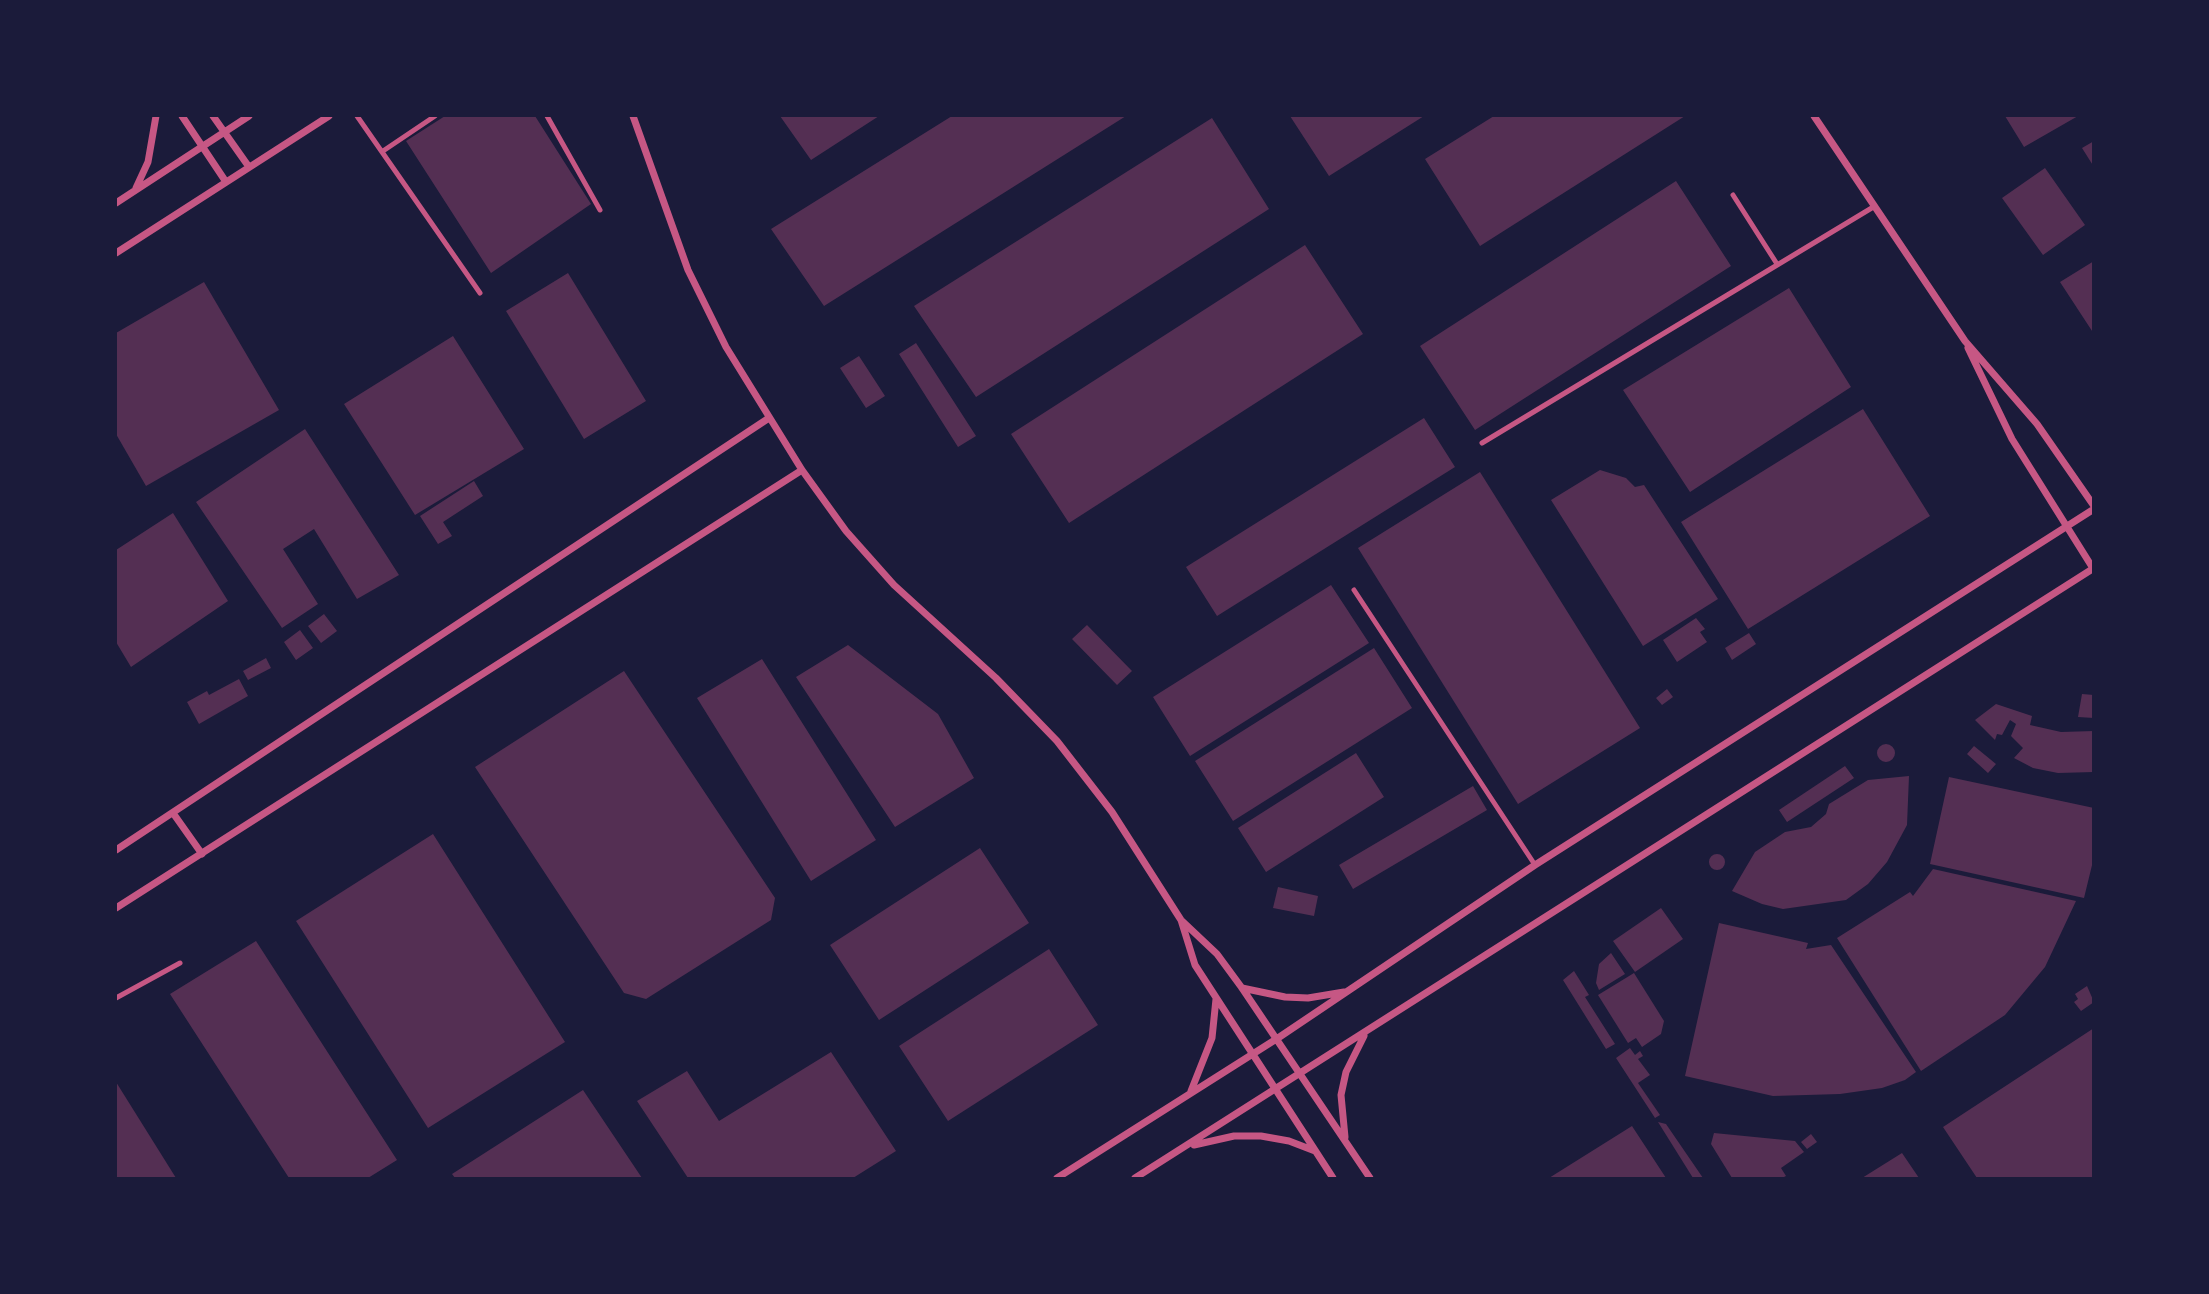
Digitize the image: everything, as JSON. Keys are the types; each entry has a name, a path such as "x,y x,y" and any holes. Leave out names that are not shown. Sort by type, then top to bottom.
{"street":[{"path":"135,190 148,162 156,116"},
{"path":"182,116 226,182"},
{"path":"213,116 249,167"},
{"path":"116,203 249,116"},
{"path":"116,253 330,116"},
{"path":"633,116 688,270 726,347 802,470 846,531 894,585 996,678 1057,741 1112,812 1181,919 1217,954 1278,1038 1370,1178"},
{"path":"1056,1178 1278,1038 1535,865 2094,507 2037,424 1965,341 1814,116"},
{"path":"1135,1178 2093,569 2012,439 1965,341"},
{"path":"116,850 769,418"},
{"path":"116,908 802,470"},
{"path":"173,813 202,855"},
{"path":"1181,919 1195,965 1333,1178"},
{"path":"1242,988 1285,998 1308,998 1351,990"},
{"path":"1189,1094 1207,1057 1216,998"},
{"path":"1346,1141 1341,1119 1343,1084 1354,1051 1367,1031"},
{"path":"1183,1148 1234,1136 1261,1136 1289,1141 1315,1151"}],"lane":[{"path":"357,116 480,293"},
{"path":"383,151 435,116"},
{"path":"547,116 600,210"},
{"path":"1733,195 1777,264"},
{"path":"1482,443 1875,205"},
{"path":"1354,590 1535,865"},
{"path":"116,998 180,963"}],"building":[{"path":"445,116 535,116 591,204 491,273 406,141"},
{"path":"780,116 879,116 811,160"},
{"path":"952,116 1126,116 824,306 771,229"},
{"path":"1290,116 1424,116 1329,176"},
{"path":"1494,116 1685,116 1480,246 1425,159"},
{"path":"2005,116 2078,116 2024,147"},
{"path":"1212,118 1269,209 976,397 914,306"},
{"path":"2094,141 2094,167 2082,148"},
{"path":"2045,168 2085,225 2043,255 2002,198"},
{"path":"1676,181 1731,266 1475,430 1420,346"},
{"path":"1305,245 1363,334 1069,523 1011,434"},
{"path":"2094,261 2094,334 2060,282"},
{"path":"568,273 646,401 584,439 506,311"},
{"path":"204,282 279,410 146,486 116,434 116,333"},
{"path":"1789,288 1851,387 1690,492 1623,390"},
{"path":"453,336 524,449 415,515 344,404"},
{"path":"916,343 976,436 958,447 899,354"},
{"path":"859,356 885,396 866,408 840,368"},
{"path":"1863,409 1930,516 1748,629 1681,522"},
{"path":"1424,418 1455,467 1217,616 1186,567"},
{"path":"305,429 399,575 357,599 314,529 283,549 318,604 282,628 196,502"},
{"path":"1600,470 1626,478 1635,487 1644,485 1718,599 1643,646 1551,500"},
{"path":"1480,472 1640,728 1518,804 1358,548"},
{"path":"474,481 483,496 443,522 452,536 438,544 420,516"},
{"path":"173,513 228,601 131,667 116,642 116,550"},
{"path":"1331,585 1369,643 1190,756 1153,697"},
{"path":"324,614 337,631 321,643 308,626"},
{"path":"1696,618 1705,629 1700,632 1707,642 1677,662 1663,640"},
{"path":"1087,625 1132,671 1117,685 1072,639"},
{"path":"300,630 313,648 296,660 284,642"},
{"path":"1749,633 1756,644 1732,660 1725,648"},
{"path":"848,645 938,714 974,778 895,827 796,677"},
{"path":"1374,648 1412,708 1233,821 1195,761"},
{"path":"266,658 271,668 248,680 243,671"},
{"path":"762,659 876,840 811,881 697,698"},
{"path":"624,671 775,898 771,920 646,999 624,993 475,767"},
{"path":"239,679 248,696 199,724 187,702 207,691 209,695"},
{"path":"1667,689 1673,697 1662,705 1656,698"},
{"path":"2082,694 2094,695 2094,718 2078,717"},
{"path":"1996,704 2032,716 2030,725 2061,732 2094,731 2094,772 2058,773 2033,768 2014,758 2023,748 2011,736 2016,724 2010,720 2002,735 1997,734 1995,740 1975,720"},
{"path":"1886,744 1894,749 1895,753 1890,761 1886,762 1878,757 1877,753 1882,745"},
{"path":"1974,746 1996,764 1988,773 1967,754"},
{"path":"1356,753 1384,797 1266,872 1238,828"},
{"path":"1845,766 1854,778 1787,822 1779,810"},
{"path":"1909,776 1907,825 1887,862 1868,884 1846,900 1783,909 1762,904 1732,891 1755,852 1785,832 1811,827 1826,814 1829,804 1868,780"},
{"path":"1949,777 2094,808 2094,857 2084,898 1930,864"},
{"path":"1473,786 1487,810 1353,889 1339,865"},
{"path":"433,834 565,1042 428,1128 296,921"},
{"path":"980,848 1029,923 879,1020 830,945"},
{"path":"1714,854 1720,854 1725,862 1723,868 1714,870 1709,865 1709,859"},
{"path":"1933,869 2076,901 2045,967 2005,1015 1921,1071 1837,938 1910,892 1913,896"},
{"path":"1278,887 1318,896 1314,916 1273,908"},
{"path":"1661,908 1683,939 1635,972 1613,941"},
{"path":"1719,923 1808,943 1806,949 1831,945 1916,1072 1905,1080 1882,1088 1840,1094 1773,1096 1685,1076"},
{"path":"256,941 397,1160 368,1178 289,1178 170,994"},
{"path":"1049,949 1098,1025 948,1121 899,1046"},
{"path":"1611,953 1625,974 1599,990 1596,983 1599,964"},
{"path":"1574,971 1589,995 1585,997 1615,1044 1606,1049 1563,980"},
{"path":"1634,973 1664,1021 1661,1034 1642,1047 1636,1038 1628,1043 1598,995"},
{"path":"2087,986 2094,1002 2081,1011 2074,1002 2078,999 2075,994"},
{"path":"2094,1028 2094,1178 1977,1178 1943,1127"},
{"path":"1630,1048 1635,1055 1640,1051 1643,1056 1638,1059 1650,1075 1638,1083 1660,1115 1655,1118 1616,1058"},
{"path":"831,1052 896,1151 853,1178 688,1178 637,1101 687,1071 719,1121"},
{"path":"116,1082 176,1178 116,1178"},
{"path":"583,1090 642,1178 455,1178 452,1174"},
{"path":"1658,1122 1666,1124 1703,1178 1693,1178"},
{"path":"1632,1126 1666,1178 1549,1178"},
{"path":"1714,1133 1795,1141 1804,1152 1781,1168 1786,1176 1782,1178 1732,1178 1711,1144"},
{"path":"1811,1134 1817,1142 1807,1149 1801,1142"},
{"path":"1902,1153 1919,1178 1862,1178"}]}
